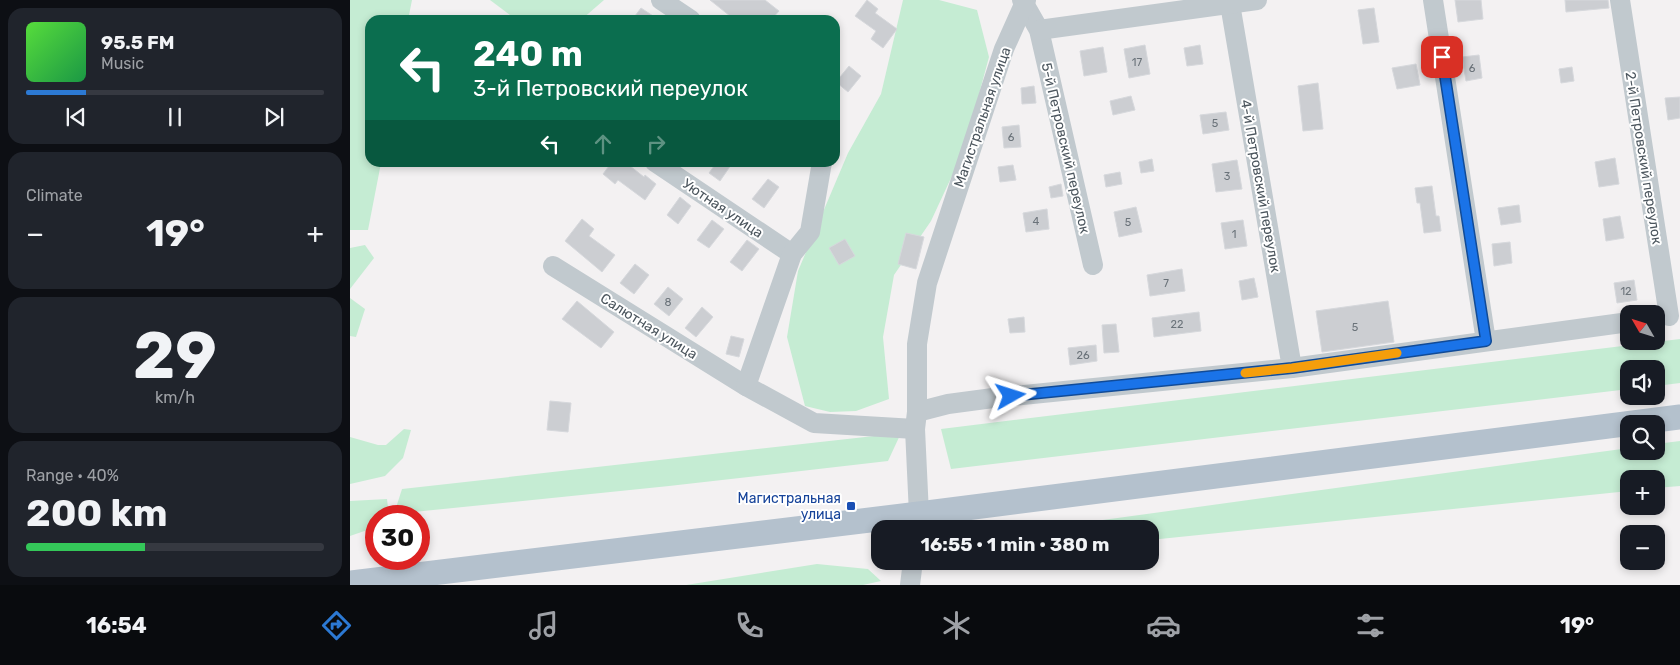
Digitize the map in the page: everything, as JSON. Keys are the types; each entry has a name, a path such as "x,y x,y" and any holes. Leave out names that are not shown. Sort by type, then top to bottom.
{"main road":[{"path":"925,520 1680,416"},
{"path":"350,583 871,526"}],"street":[{"path":"661,0 684,15"},
{"path":"1039,30 1258,0"},
{"path":"1433,0 1486,341"},
{"name":"2-й Петровский переулок","path":"1620,0 1668,316"},
{"name":"5-й Петровский переулок","path":"1025,1 1039,30 1093,265"},
{"name":"Магистральная улица","path":"918,520 917,344 927,283 1004,49 1025,1"},
{"name":"4-й Петровский переулок","path":"1230,4 1292,368"},
{"name":"Уютная улица","path":"662,167 792,254"},
{"path":"746,386 792,254 810,232 821,167"},
{"name":"Салютная улица","path":"553,266 746,386 814,423 916,421 948,404 1292,368 1620,323"},
{"path":"910,585 912,570"}],"green space":[{"path":"350,0 412,0 409,15 365,15 365,167 380,167 368,230 350,230"},
{"path":"490,0 604,0 587,15 510,15"},
{"path":"903,0 939,0 977,10 989,57 964,150 931,221 894,275 883,337 889,399 856,411 830,412 805,406 787,337 798,271 848,153 881,94"},
{"path":"365,245 374,258 350,289 350,248"},
{"path":"350,298 365,309 356,337 350,336"},
{"path":"1680,339 1680,383 1665,385 1665,360 1620,360 1620,390 951,469 941,429 1620,346 1620,350 1665,350 1665,341"},
{"path":"404,429 411,430 403,458 385,476 350,484 350,437 378,445 386,445"},
{"path":"901,433 888,461 669,486 430,510 430,505 397,505 402,489"},
{"path":"1680,441 1680,486 1665,487 1665,470 1620,470 1620,492 1159,539 1159,520 1103,520 1620,449 1620,460 1665,460 1665,443"},
{"path":"387,499 388,505 365,505 365,531 350,536 350,501"},
{"path":"817,564 868,569 881,581 863,585 686,585"}],"building":[{"path":"710,0 765,0 779,11 775,15 729,15"},
{"path":"867,0 878,9 875,13 897,29 883,48 871,39 876,31 855,16"},
{"path":"1455,0 1481,0 1483,19 1458,22"},
{"path":"1565,0 1608,0 1609,8 1566,12"},
{"path":"641,8 652,15 636,15"},
{"path":"1374,8 1379,42 1363,44 1358,10"},
{"path":"1145,45 1150,74 1129,78 1124,49"},
{"path":"1200,45 1203,64 1187,66 1184,48"},
{"path":"1103,47 1107,72 1084,76 1080,51"},
{"path":"1479,55 1482,78 1466,81 1462,57"},
{"path":"1416,64 1420,85 1397,89 1392,68"},
{"path":"849,66 861,76 848,92 840,85 840,77"},
{"path":"1572,67 1574,81 1561,83 1559,69"},
{"path":"1318,83 1323,129 1303,131 1298,86"},
{"path":"1034,86 1036,103 1022,104 1021,88"},
{"path":"1131,96 1135,110 1113,115 1110,101"},
{"path":"1680,97 1680,118 1668,120 1665,98"},
{"path":"1226,112 1229,130 1203,134 1200,115"},
{"path":"1019,125 1021,147 1004,148 1002,127"},
{"path":"1615,158 1619,184 1599,187 1595,162"},
{"path":"1152,159 1154,171 1141,173 1139,162"},
{"path":"1237,160 1242,189 1216,192 1212,164"},
{"path":"1013,165 1016,180 1000,182 998,167"},
{"path":"608,167 631,167 656,184 645,200 618,180 615,184 603,174"},
{"path":"713,167 730,167 720,181 709,173"},
{"path":"1120,172 1122,184 1106,187 1104,175"},
{"path":"768,179 779,187 764,208 752,199"},
{"path":"1061,184 1063,196 1051,198 1049,187"},
{"path":"1432,186 1436,216 1439,216 1441,231 1424,233 1420,203 1417,203 1415,188"},
{"path":"680,197 691,206 678,224 667,215"},
{"path":"1519,205 1521,222 1501,225 1498,208"},
{"path":"1136,207 1142,232 1119,237 1114,212"},
{"path":"1047,209 1049,229 1026,232 1023,213"},
{"path":"1620,216 1624,238 1606,241 1603,219"},
{"path":"582,219 594,229 589,236 615,255 602,272 565,241"},
{"path":"712,220 724,229 709,248 697,240"},
{"path":"1243,220 1247,246 1225,249 1221,223"},
{"path":"906,233 924,237 916,269 898,264"},
{"path":"845,239 855,256 839,265 829,248"},
{"path":"747,240 759,249 742,271 730,262"},
{"path":"1510,242 1512,263 1494,266 1492,244"},
{"path":"635,264 649,275 634,294 620,283"},
{"path":"1182,269 1185,291 1150,296 1147,275"},
{"path":"1254,278 1258,297 1242,300 1239,281"},
{"path":"1634,280 1637,300 1617,303 1614,283"},
{"path":"668,287 683,299 669,316 654,304"},
{"path":"577,301 614,332 601,348 562,319"},
{"path":"1388,301 1394,342 1322,352 1316,311"},
{"path":"702,307 713,317 696,337 685,328"},
{"path":"1199,312 1201,331 1154,337 1152,318"},
{"path":"1024,317 1025,332 1010,333 1008,319"},
{"path":"1116,324 1119,352 1104,353 1102,325"},
{"path":"731,336 744,339 739,357 726,354"},
{"path":"1096,345 1097,361 1070,365 1068,348"},
{"path":"550,401 571,403 568,432 547,430"}],"slow traffic":[{"path":"1245,373 1397,353"}],"place":[{"name":"Магистральная улица","path":"851,506"}],"route":[{"path":"1011,396 1292,368 1486,341 1442,57"}]}
